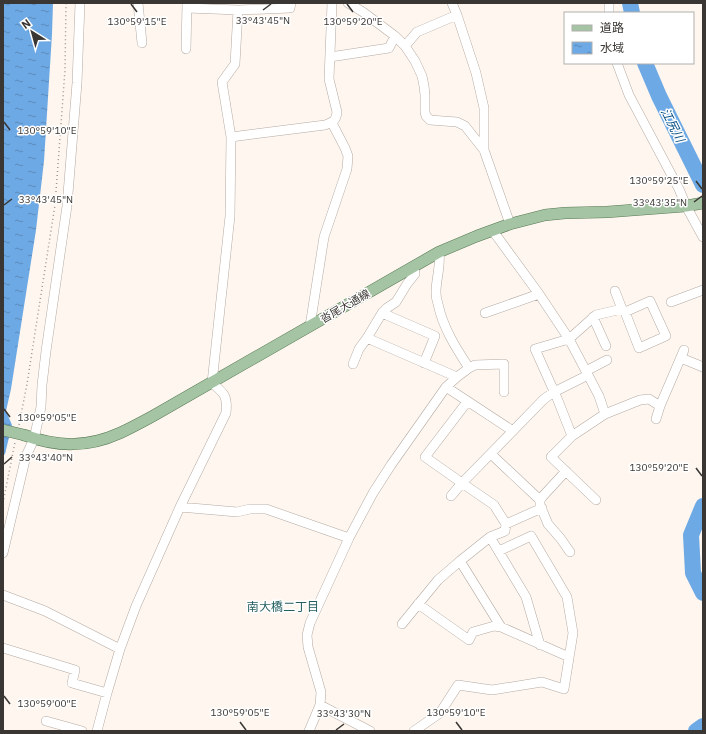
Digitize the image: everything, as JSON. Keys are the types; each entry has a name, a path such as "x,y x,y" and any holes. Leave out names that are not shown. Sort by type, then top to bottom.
{"main road":[{"name":"沓尾大通線","path":"3,430 53,443 70,445 101,441 147,420 414,266 440,252 477,236 510,224 545,215 607,212 703,204"}],"street":[{"path":"3,553 26,456 23,436 42,407 42,384 46,351 67,206 77,83 80,3"},
{"path":"138,3 142,43"},
{"path":"186,49 187,6 238,10 290,8 291,3"},
{"path":"231,137 325,125 332,123 337,117 330,79 332,3"},
{"path":"348,3 363,12 395,36 405,46 415,61 422,76 426,116 430,120 457,122 465,126 484,150 510,224"},
{"path":"452,3 476,73 484,108 484,150"},
{"path":"97,731 120,649 136,606 180,507 226,413 227,404 225,396 221,390 212,383 230,216 231,137 222,82 235,64 238,10"},
{"path":"405,46 417,32 457,15"},
{"path":"330,57 389,48 395,36"},
{"path":"617,64 629,96 703,237"},
{"path":"310,326 324,237 347,168 348,156 346,148 332,123"},
{"path":"493,230 569,339 599,396 605,414"},
{"path":"440,252 436,293 439,311 455,346 469,368"},
{"path":"353,364 359,349 382,313 396,302 415,274 414,266"},
{"path":"671,302 703,290"},
{"path":"572,436 535,349 569,339 596,314 624,311 650,301 666,336 639,348 624,311 614,291"},
{"path":"485,313 539,294"},
{"path":"382,313 435,336 424,363"},
{"path":"593,317 606,346"},
{"path":"367,338 457,377"},
{"path":"656,419 660,406 683,354 703,367"},
{"path":"451,496 544,399 607,360"},
{"path":"309,731 320,705 321,692 308,647 307,635 310,623 349,538 373,493 446,387 457,377 475,365 504,364 504,392"},
{"path":"446,387 513,431"},
{"path":"596,500 551,457 572,436 605,414 640,400 649,399 660,406"},
{"path":"402,624 438,580 490,537 505,531 506,524 494,505 425,457 467,402"},
{"path":"491,454 541,504 548,524 570,552"},
{"path":"506,524 541,504 543,496 566,471"},
{"path":"180,507 237,512 266,508 349,538"},
{"path":"414,731 440,713 458,685 492,690 542,682 564,689 573,633 567,597 531,536 499,551"},
{"path":"490,537 526,597 540,644"},
{"path":"460,561 501,627"},
{"path":"3,595 45,611 120,649"},
{"path":"418,604 469,640 473,632 494,626 501,627 569,657"},
{"path":"3,648 75,670 72,683 107,693"},
{"path":"320,705 370,731"},
{"path":"46,721 82,731"}],"path":[{"path":"3,503 23,436 27,384 55,205 65,70 66,3"}],"water":[{"path":"3,3 53,3 44,161 36,230 11,389 6,411 12,425 5,454 3,456"}],"waterway":[{"name":"江尻川","path":"630,3 632,12"},
{"name":"江尻川","path":"645,64 659,96 703,185"},
{"name":"江尻川","path":"703,506 691,535 693,573 703,593"},
{"name":"江尻川","path":"696,731 703,726"}],"district":[{"name":"南大橋二丁目","path":"283,606"}]}
